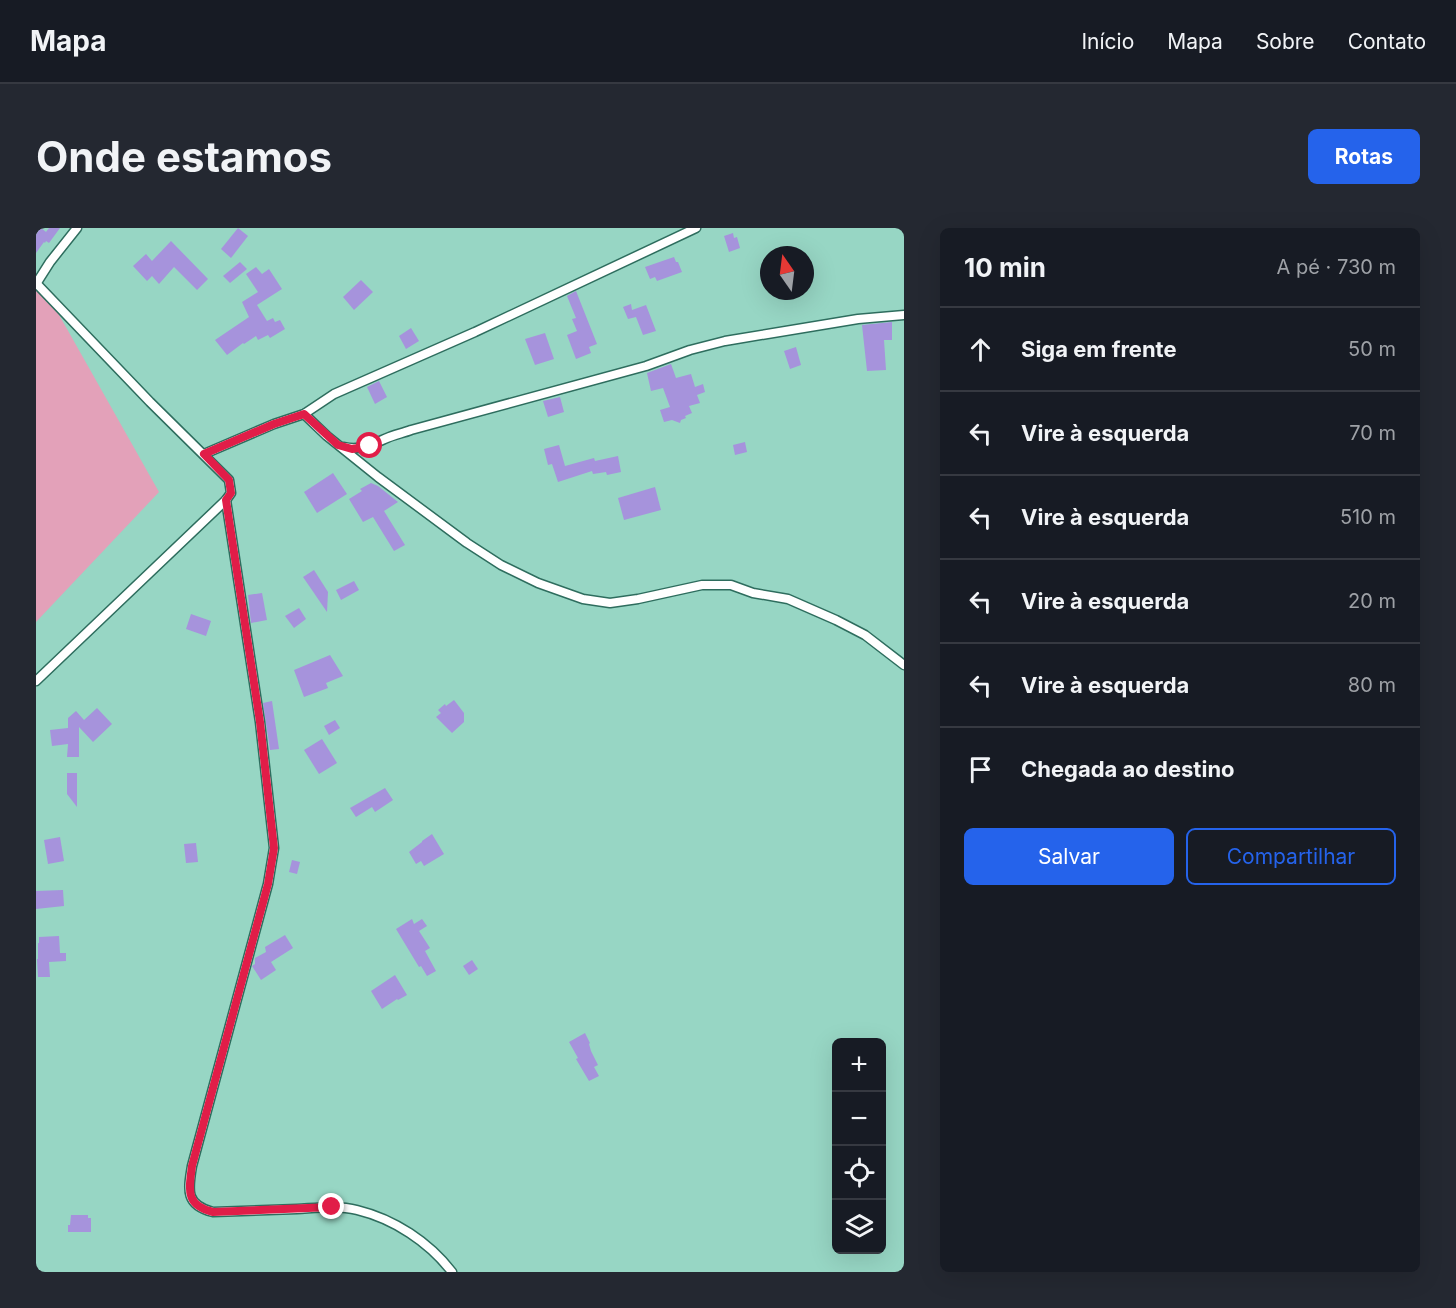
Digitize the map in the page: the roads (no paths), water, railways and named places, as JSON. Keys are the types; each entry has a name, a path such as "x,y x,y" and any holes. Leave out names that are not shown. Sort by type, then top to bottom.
{"street":[{"path":"36,681 231,493 229,480 150,402 36,283 76,228"},
{"path":"204,454 274,424 304,414 334,394 474,332 696,228"},
{"path":"338,445 352,449 370,446 411,430 645,366 690,350 725,341 858,319 904,315"},
{"path":"304,414 378,477 467,543 501,565 538,584 583,599 610,603 702,585 731,585 753,593 788,599 836,620 865,635 904,665"},
{"path":"226,500 260,722 274,848 268,884 192,1166 189,1189 192,1200 202,1209 213,1212 332,1207 356,1210 390,1221 429,1246 452,1272"}]}
